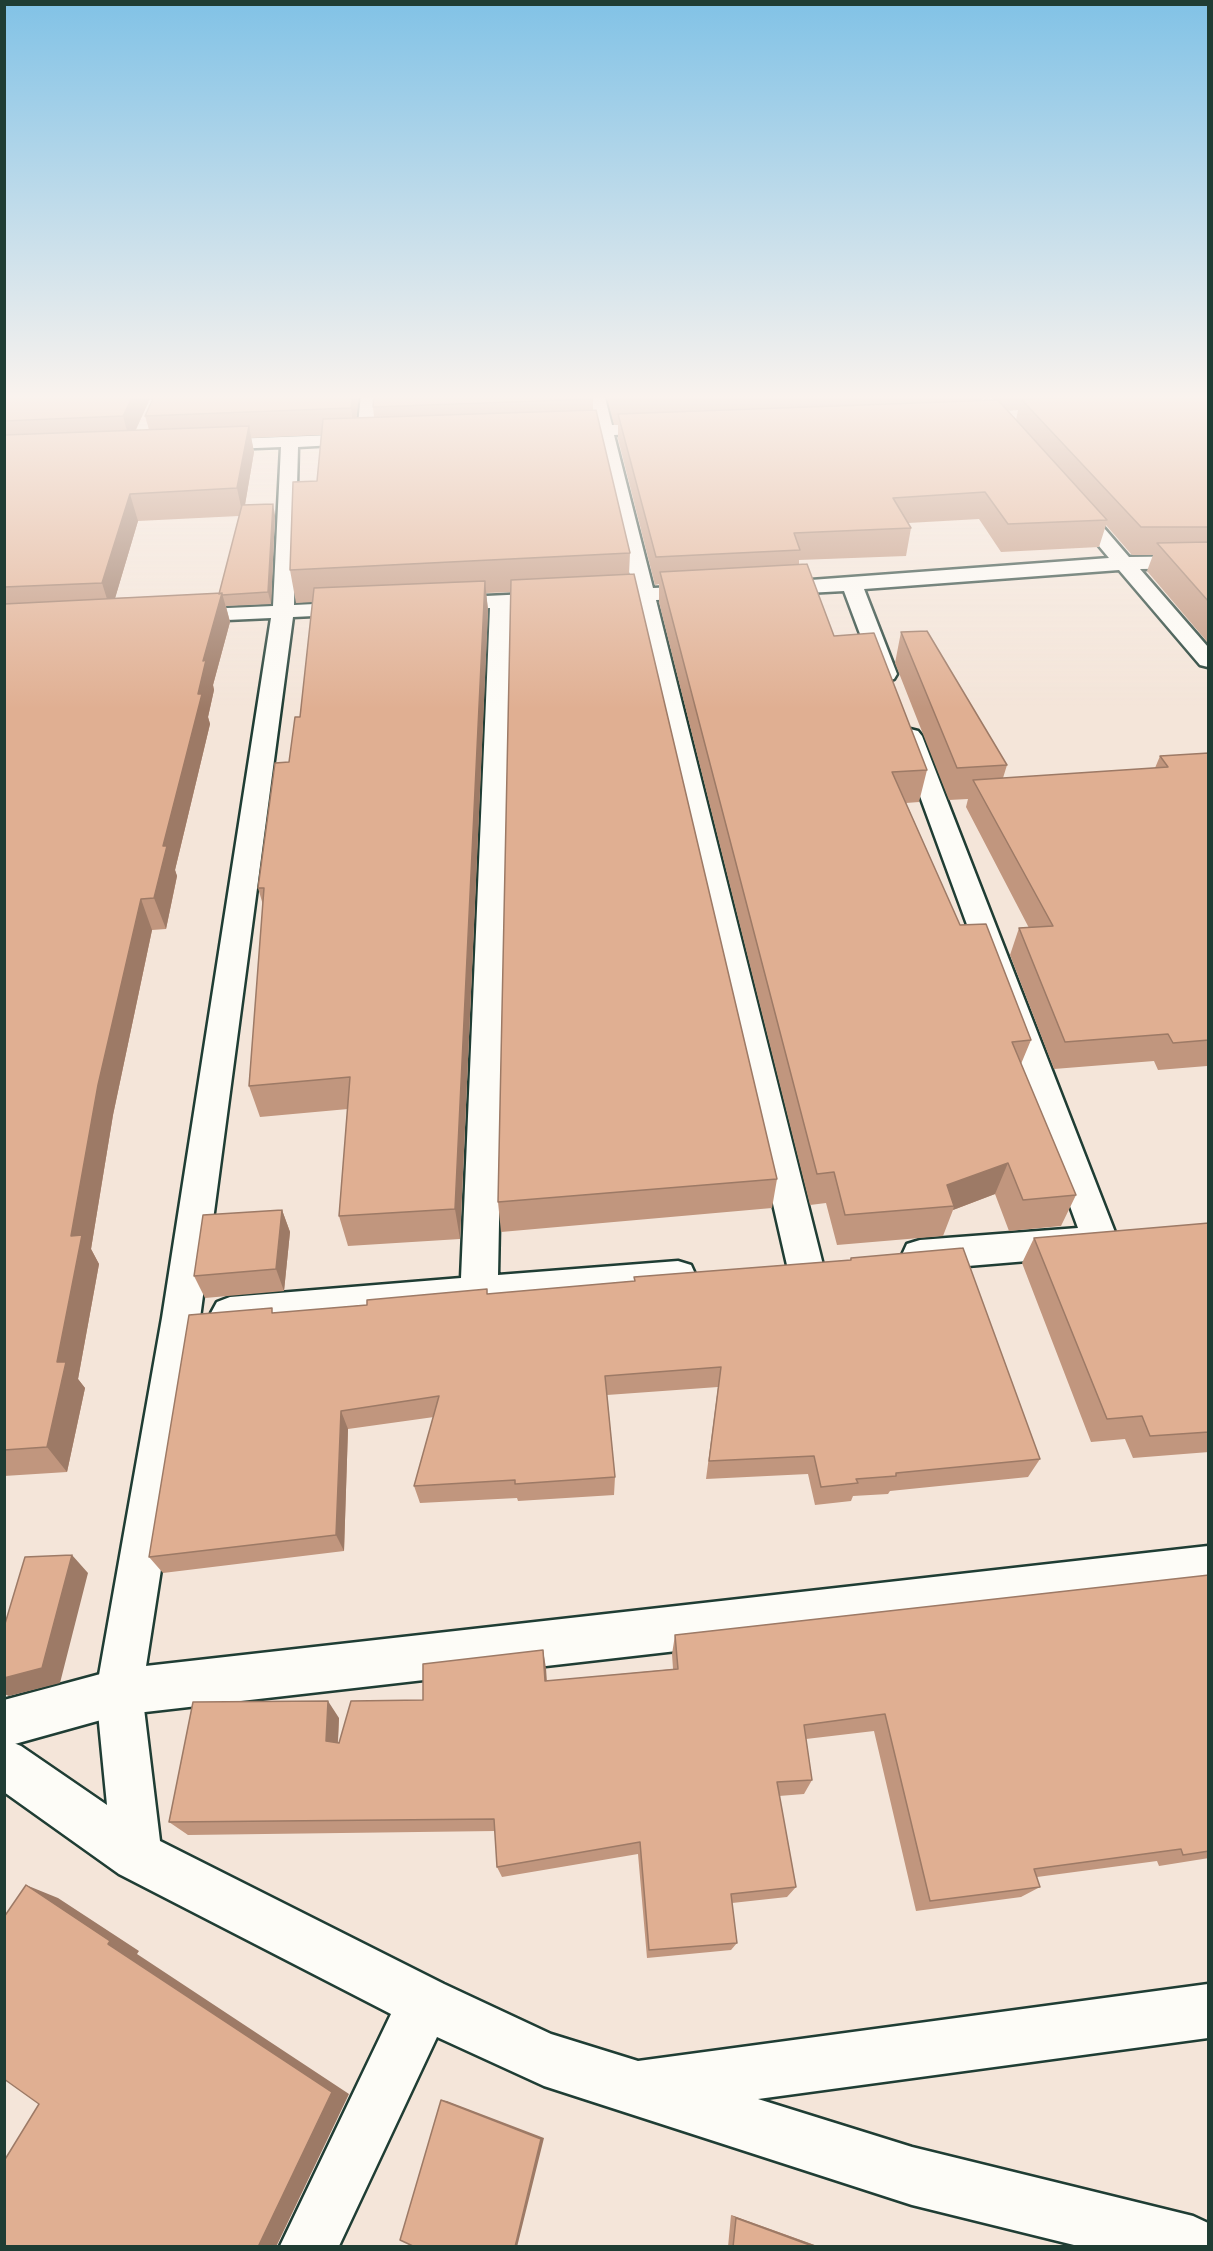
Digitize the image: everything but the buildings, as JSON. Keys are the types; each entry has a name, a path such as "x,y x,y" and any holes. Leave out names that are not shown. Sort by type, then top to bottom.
{"street":[{"path":"137,1856 119,1692 181,1318 283,611 288,499"},
{"path":"622,499 805,1265"},
{"path":"1069,499 1209,660"},
{"path":"749,590 852,585 1126,563 1209,562"},
{"path":"852,585 896,701 1116,1239 887,1258"},
{"path":"420,605 726,591"},
{"path":"479,1292 501,602"},
{"path":"167,617 374,607"},
{"path":"770,1268 840,1262"},
{"path":"181,1318 712,1273"},
{"path":"4,1724 119,1692 1209,1568"},
{"path":"4,1763 137,1856 425,2003 544,2059 912,2176 1193,2247"},
{"path":"309,2247 425,2003"},
{"path":"634,2088 1209,2012"}]}
